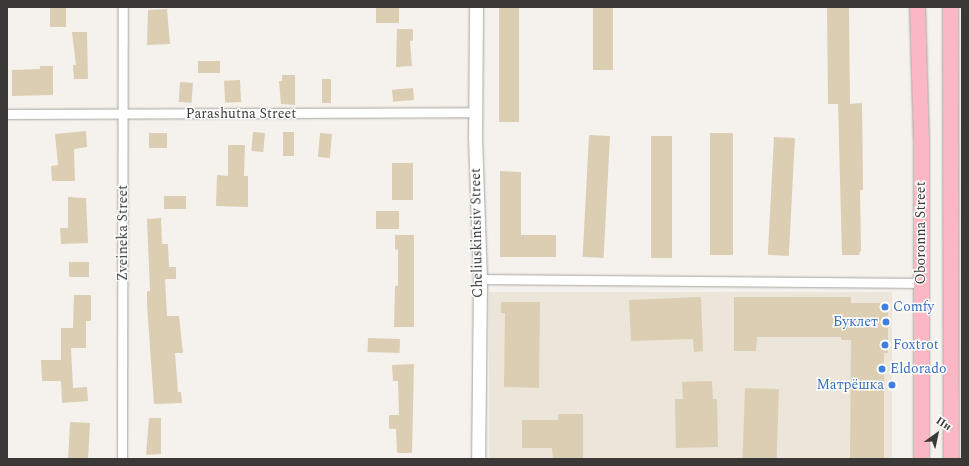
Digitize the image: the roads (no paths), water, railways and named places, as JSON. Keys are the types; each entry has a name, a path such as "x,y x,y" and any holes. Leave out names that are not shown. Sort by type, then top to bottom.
{"main road":[{"name":"Oboronna Street","path":"917,7 921,282 921,459"},
{"path":"950,7 951,459"}],"street":[{"name":"Zveineka Street","path":"122,459 124,115 123,7"},
{"name":"Cheliuskintsiv Street","path":"476,7 475,112 480,279 478,459"},
{"name":"Parashutna Street","path":"7,114 124,115 475,112"},
{"path":"480,279 921,282"}],"place":[{"name":"Comfy","path":"885,307"},
{"name":"Буклет","path":"886,322"},
{"name":"Foxtrot","path":"885,345"},
{"name":"Eldorado","path":"882,369"},
{"name":"Матрёшка","path":"892,385"}]}
